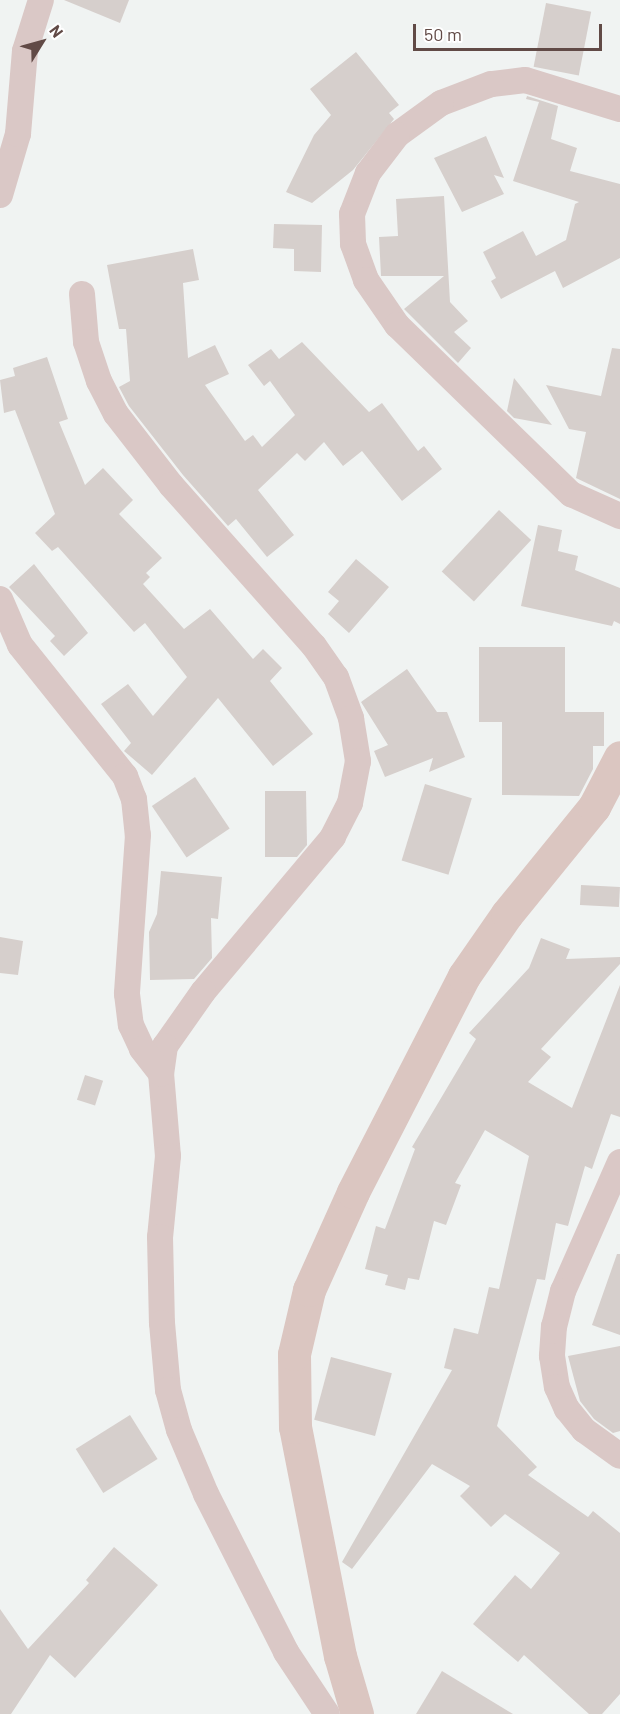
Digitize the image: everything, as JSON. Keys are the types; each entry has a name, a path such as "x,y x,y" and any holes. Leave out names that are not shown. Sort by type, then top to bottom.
{"main road":[{"path":"357,1714 340,1656 295,1427 294,1354 309,1290 353,1192 464,976 507,914 594,807 620,757"}],"street":[{"path":"0,195 18,134 25,51 41,0"},
{"path":"620,109 525,80 491,84 441,103 397,135 368,173 352,214 353,244 366,280 397,325 571,494 620,516"},
{"path":"82,294 87,342 99,381 116,414 171,485 314,646 336,678 351,717 358,761 350,803 333,837 203,992 165,1046 161,1073 168,1156 160,1237 162,1323 168,1390 176,1420 206,1494 286,1652 327,1714"},
{"path":"0,599 20,645 125,776 134,799 138,835 127,994 131,1026 142,1049 161,1073"},
{"path":"620,1162 563,1291 554,1326 552,1356 557,1387 567,1409 584,1430 620,1456"}],"building":[{"path":"64,0 129,0 120,23"},
{"path":"546,3 591,12 579,76 534,67"},
{"path":"356,52 399,105 389,113 394,119 353,170 312,203 286,192 314,135 331,115 310,89"},
{"path":"527,96 558,106 551,139 577,148 570,171 620,184 620,258 563,288 555,271 501,299 491,281 496,278 483,252 523,231 536,256 566,240 575,204 579,202 513,181 539,102 526,99"},
{"path":"486,136 504,178 494,175 504,194 462,212 434,158"},
{"path":"444,196 450,302 468,321 454,332 471,348 458,363 404,309 444,276 381,276 379,237 398,236 396,199"},
{"path":"274,224 322,225 321,272 294,271 294,249 273,248"},
{"path":"193,249 199,280 183,283 188,358 215,345 229,374 205,385 245,441 253,435 262,447 295,415 270,381 264,386 248,365 271,349 279,359 302,342 369,412 382,403 418,451 424,446 442,469 402,501 362,451 343,466 324,442 305,461 297,453 258,490 294,535 267,557 236,519 228,526 183,475 129,406 119,387 130,381 126,329 119,329 107,265"},
{"path":"612,348 620,349 620,499 576,478 586,432 569,429 546,385 601,396"},
{"path":"47,357 68,419 59,422 85,485 103,468 133,500 119,514 162,558 146,573 150,577 143,584 184,629 210,609 253,659 263,649 282,668 270,681 313,734 273,766 218,698 152,775 124,751 131,743 101,704 128,684 153,716 187,677 145,623 134,632 58,547 52,551 35,533 55,514 15,410 4,413 0,380 15,376 13,368"},
{"path":"514,378 552,425 514,418 507,411"},
{"path":"499,510 531,540 474,601 442,571"},
{"path":"538,525 562,530 558,551 578,556 575,570 620,588 620,624 614,621 612,626 521,606"},
{"path":"356,559 389,587 349,633 328,614 339,601 328,592"},
{"path":"34,564 88,633 64,656 50,641 55,636 9,587"},
{"path":"479,647 565,647 565,712 604,712 604,746 593,746 593,769 579,796 502,795 502,722 479,722"},
{"path":"407,669 437,712 447,712 465,757 429,772 433,758 385,777 374,751 388,745 361,702"},
{"path":"195,777 230,828 187,857 152,806"},
{"path":"425,784 472,798 448,875 402,861"},
{"path":"265,791 306,791 307,845 297,857 265,857"},
{"path":"161,871 222,877 218,919 211,918 212,958 194,979 150,980 149,932 157,914"},
{"path":"581,885 620,887 619,907 580,905"},
{"path":"0,937 23,941 18,975 0,973"},
{"path":"541,938 570,949 566,959 620,957 620,964 541,1049 551,1057 528,1082 572,1108 620,985 620,1117 611,1114 592,1169 585,1166 568,1226 556,1223 545,1280 537,1279 497,1426 537,1467 528,1475 588,1517 593,1511 620,1533 620,1694 602,1714 589,1714 524,1655 518,1662 473,1624 515,1575 531,1589 560,1553 505,1514 491,1527 460,1496 470,1486 432,1464 352,1569 342,1562 452,1370 444,1368 454,1328 478,1334 489,1287 499,1289 529,1156 485,1130 455,1183 461,1185 446,1225 434,1221 419,1280 408,1278 405,1290 385,1285 388,1275 365,1269 376,1226 385,1229 415,1149 412,1147 476,1039 469,1033 529,968"},
{"path":"85,1075 103,1081 95,1106 77,1100"},
{"path":"617,1254 620,1254 620,1335 592,1325"},
{"path":"620,1346 620,1431 613,1433 594,1419 580,1401 568,1356"},
{"path":"331,1357 392,1373 375,1436 314,1420"},
{"path":"130,1415 158,1459 103,1493 76,1449"},
{"path":"114,1547 158,1585 75,1678 50,1655 11,1714 0,1714 0,1609 28,1649 89,1583 86,1580"},
{"path":"442,1671 513,1714 416,1714"}]}
